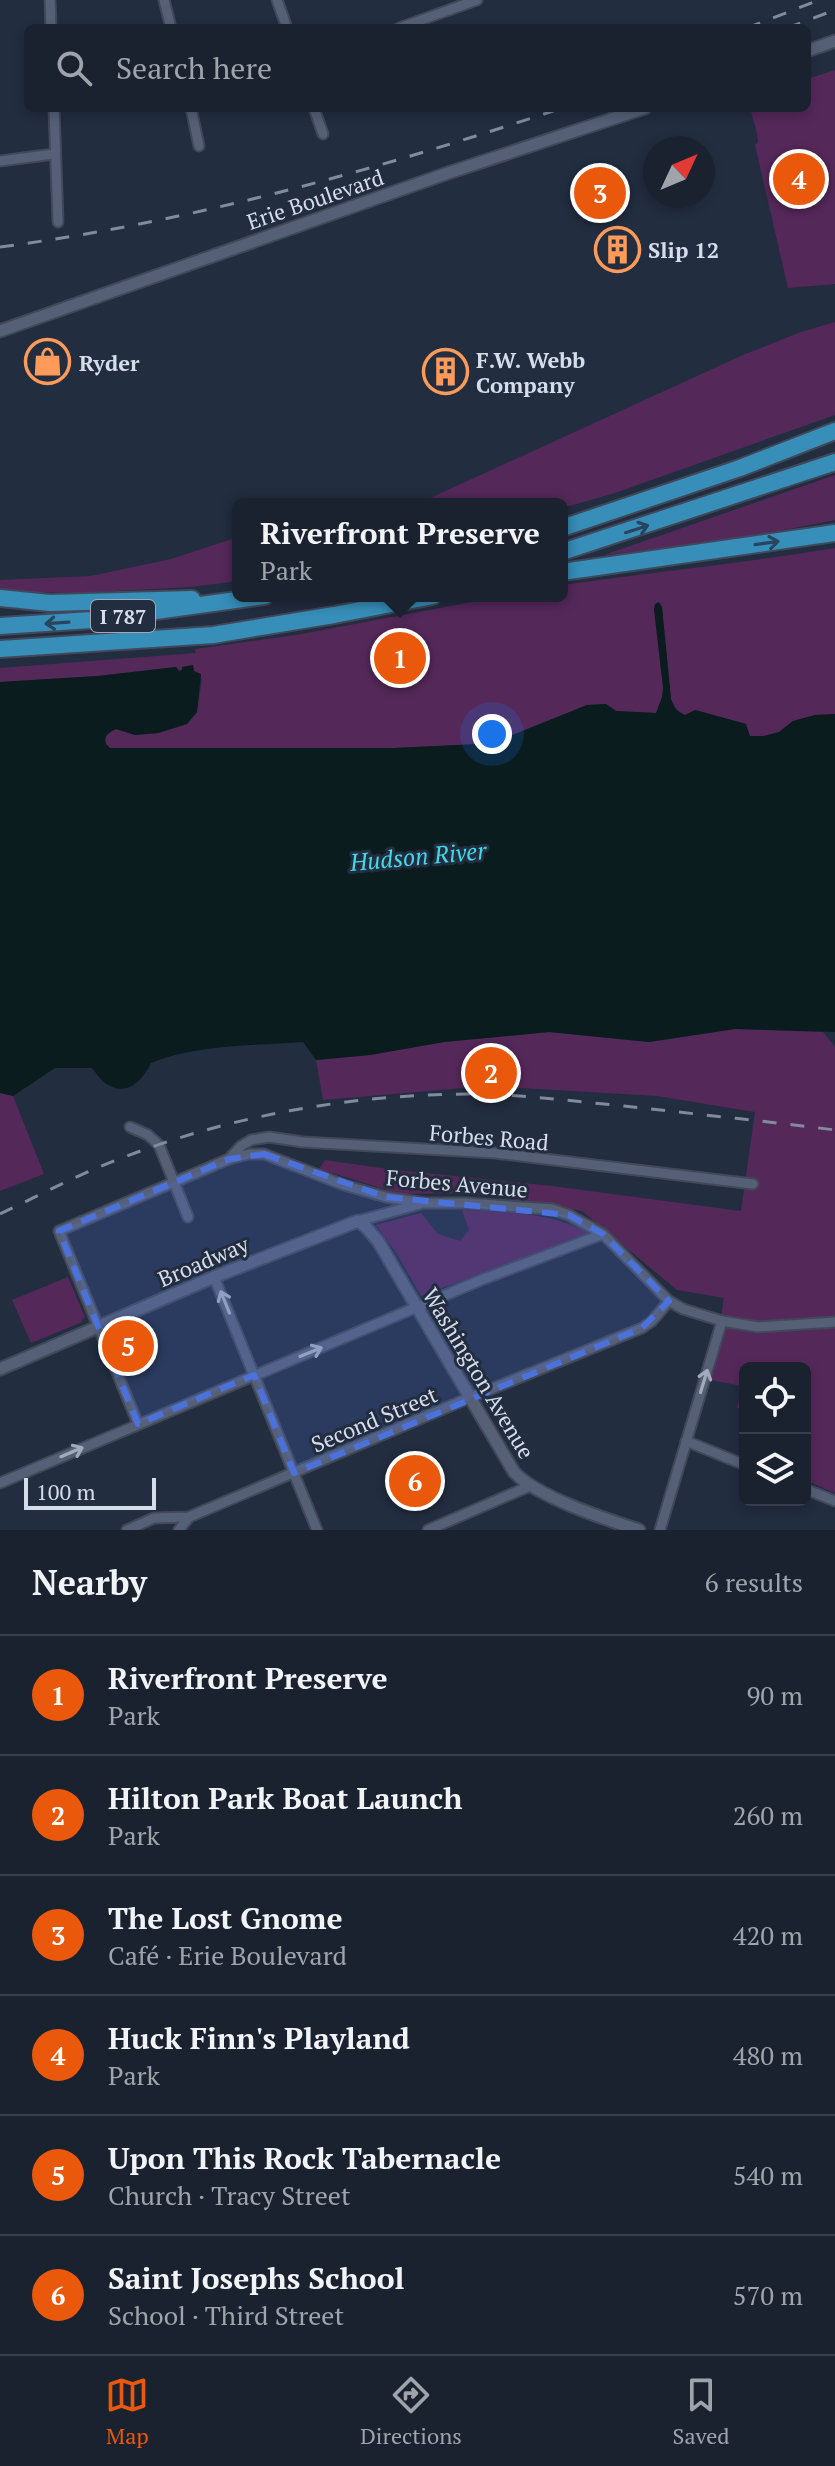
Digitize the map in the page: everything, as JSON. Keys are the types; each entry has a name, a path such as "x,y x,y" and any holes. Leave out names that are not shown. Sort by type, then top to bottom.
{"highway":[{"path":"568,526 740,468 835,431"},
{"path":"740,468 835,442"},
{"path":"568,550 835,462"},
{"path":"568,571 835,533"},
{"path":"0,598 50,603 155,598 232,599"},
{"name":"I 787","path":"0,626 91,620 232,601"},
{"name":"I 787","path":"0,649 145,638 351,602"},
{"path":"145,638 213,635 402,602"}],"street":[{"path":"50,0 51,24"},
{"path":"164,0 170,24"},
{"path":"277,0 286,24"},
{"path":"410,24 477,0"},
{"path":"811,50 835,41"},
{"path":"54,112 58,222"},
{"path":"192,112 199,146"},
{"path":"315,112 323,134"},
{"name":"Erie Boulevard","path":"0,331 448,173 633,112"},
{"path":"0,161 54,154"},
{"path":"130,1127 148,1135 159,1145 188,1217"},
{"name":"Forbes Road","path":"229,1159 251,1140 269,1137 303,1142 495,1153 753,1184"},
{"name":"Forbes Avenue","path":"99,1327 59,1231 229,1159 249,1154 264,1154 344,1185 386,1197 425,1203 552,1209 603,1234 669,1301 683,1309 722,1321 758,1327 835,1322"},
{"name":"Broadway","path":"0,1369 214,1277 358,1221 425,1203"},
{"name":"Washington Avenue","path":"358,1221 378,1241 514,1472 530,1486 639,1530"},
{"path":"0,1483 481,1280 603,1234"},
{"path":"214,1277 317,1530"},
{"name":"Second Street","path":"127,1530 154,1518 189,1517 642,1328 669,1301"},
{"path":"660,1530 722,1321"},
{"path":"99,1327 138,1424"},
{"path":"686,1441 739,1463"},
{"path":"428,1530 530,1486"},
{"path":"811,1491 835,1501"},
{"path":"179,1530 189,1517"}],"highlighted area":[{"path":"264,1154 386,1197 569,1215 603,1234 669,1301 642,1328 294,1473 254,1375 138,1424 59,1231 229,1159"}],"shaded area":[{"path":"835,70 835,284 788,288 755,145 758,142 757,133 751,112 811,112 811,78"},
{"path":"835,322 835,415 612,494 568,506 568,498 430,498 743,355"},
{"path":"835,475 835,520 722,542 604,555"},
{"path":"232,539 232,582 78,593 0,591 0,580 91,576 171,559"},
{"path":"835,548 835,714 793,721 779,732 764,736 749,736 746,724 696,710 685,715 676,710 671,699 662,607 654,609 663,687 663,697 656,713 616,711 606,704 587,705 510,736 479,744 394,748 110,748 105,739 116,729 135,735 158,733 187,724 197,712 202,679 194,671 193,665 179,671 176,667 0,682 0,668 196,653 195,649 296,635 472,602 568,602 568,584"},
{"path":"735,1029 823,1032 835,1047 835,1493 811,1483 811,1362 739,1362 739,1385 711,1380 724,1298 677,1290 582,1211 466,1193 400,1194 319,1169 325,1160 741,1211 755,1112 657,1096 487,1086 323,1100 316,1060 370,1055 444,1042 549,1032 649,1042"},
{"path":"0,1093 13,1096 44,1174 0,1191"},
{"path":"462,1210 543,1217 589,1233 421,1296 376,1225 421,1213 438,1234 460,1241 469,1230"},
{"path":"68,1277 85,1317 80,1323 31,1343 12,1300"}],"water":[{"name":"Hudson River","path":"659,602 671,699 680,712 685,715 695,710 746,724 750,736 779,732 793,721 815,715 835,714 835,1032 735,1029 649,1042 549,1032 444,1042 370,1055 316,1060 303,1042 245,1045 187,1052 151,1063 143,1076 127,1088 120,1089 105,1083 92,1068 55,1068 13,1096 0,1093 0,682 176,667 179,671 182,667 193,665 194,671 201,674 197,712 187,724 158,733 135,735 116,729 105,739 110,748 394,748 479,744 510,736 587,705 606,704 616,711 656,713 663,687 654,609"}],"railway":[{"path":"757,24 819,0"},
{"path":"798,24 835,10"},
{"path":"0,247 143,223 284,191 424,152 549,112"},
{"path":"0,1214 94,1169 209,1129 294,1110 380,1098 466,1094 525,1096 835,1130"}],"place":[{"name":"Huck Finn's Playland","path":"799,179"},
{"name":"The Lost Gnome","path":"600,193"},
{"name":"Slip 12","path":"617,249"},
{"name":"Ryder","path":"48,362"},
{"name":"F.W. Webb Company","path":"445,372"},
{"name":"Riverfront Preserve","path":"400,658"},
{"name":"Hilton Park Boat Launch","path":"491,1073"},
{"name":"Upon This Rock Tabernacle","path":"128,1346"},
{"name":"Saint Josephs School","path":"415,1481"}]}
